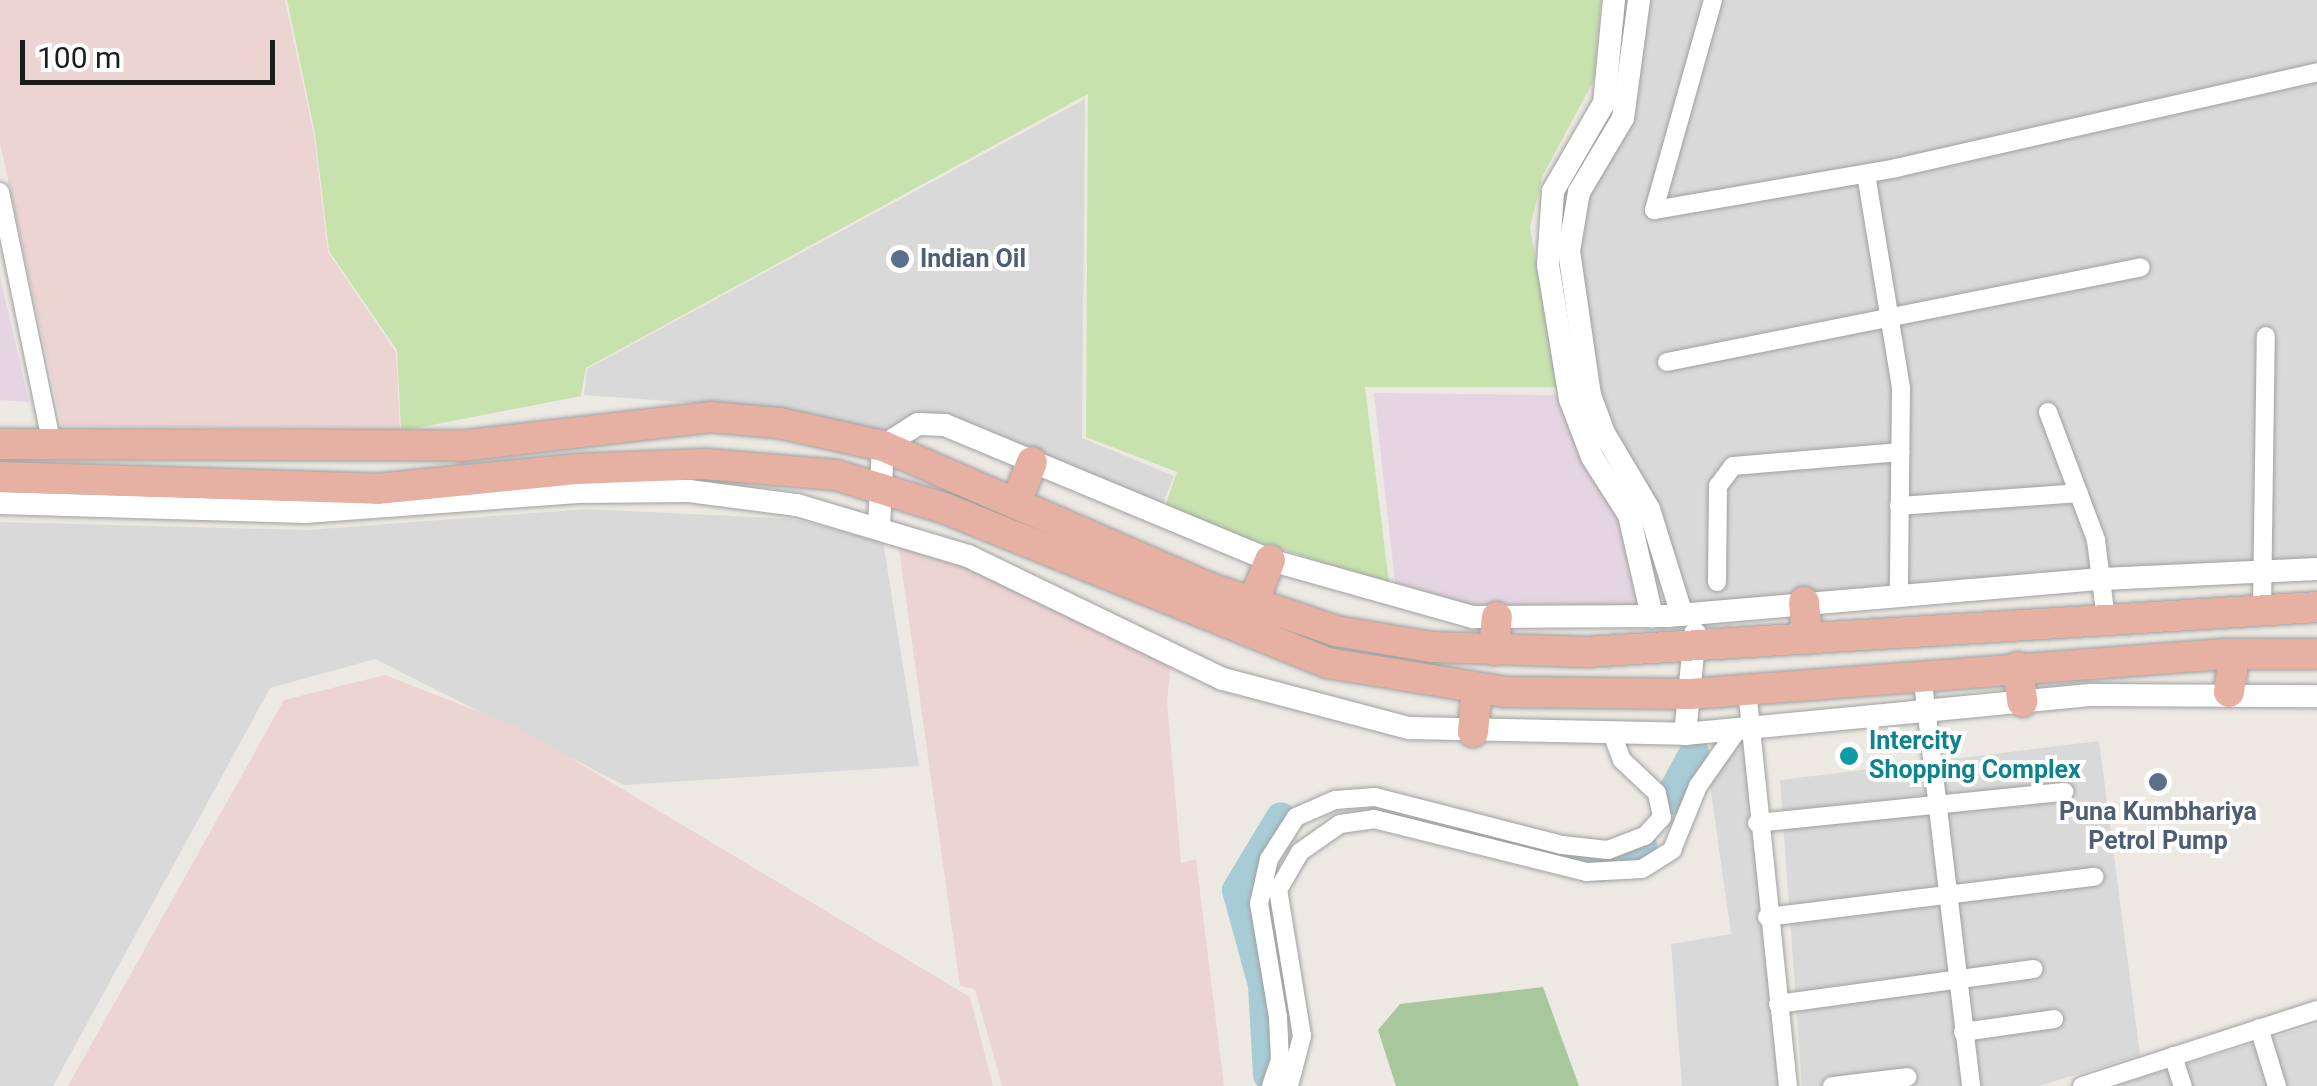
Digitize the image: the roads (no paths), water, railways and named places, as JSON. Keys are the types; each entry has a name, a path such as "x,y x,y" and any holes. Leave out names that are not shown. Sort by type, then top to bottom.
{"highway":[{"path":"0,444 460,446 710,417 780,423 883,446 1253,602 1336,631 1494,650 1694,647 2317,607"},
{"path":"1016,503 1032,462"},
{"path":"0,476 377,490 578,468 706,464 836,475 876,485 1328,663 1477,689 1690,694 2018,667 2317,654"},
{"path":"1253,602 1270,560"},
{"path":"1804,602 1807,638"},
{"path":"1494,650 1498,617"},
{"path":"2229,656 2317,672"},
{"path":"2229,656 2229,692"},
{"path":"2018,667 2022,702"},
{"path":"1473,732 1477,689"}],"street":[{"path":"1614,0 1604,103 1553,192 1548,265 1574,414 1629,514 1652,616"},
{"path":"1639,0 1623,118 1579,192 1570,251 1590,395 1604,433 1650,509 1690,615 1694,647 1685,734"},
{"path":"1713,0 1654,210 1866,174 2317,72"},
{"path":"1866,174 1901,388 1898,594"},
{"path":"0,192 52,445"},
{"path":"1667,362 1891,322 2141,267"},
{"path":"2262,608 2266,336"},
{"path":"2048,412 2104,578 2106,619"},
{"path":"878,526 876,485 883,446 901,429 945,425 1270,560 1473,617 1690,615 2104,578 2317,570"},
{"path":"1718,582 1718,486 1734,466 1900,452"},
{"path":"0,503 305,512 578,492 690,491 797,505 878,526 968,556 1223,679 1349,717 1473,732 1685,734 2022,702 2229,692 2317,696"},
{"path":"1899,506 2078,492"},
{"path":"1922,674 1955,980 1971,1086"},
{"path":"1746,690 1744,729 1788,1086"},
{"path":"1290,1086 1302,1036 1278,890 1300,852 1340,824 1374,819 1587,872 1642,869 1672,850 1698,786 1744,729"},
{"path":"1271,1086 1280,1060 1278,1017 1259,904 1269,859 1296,817 1335,800 1375,797 1562,845 1608,850 1645,836 1662,817 1657,792 1622,760 1612,734"},
{"path":"1756,823 1936,808 2064,792"},
{"path":"1767,916 2095,877"},
{"path":"1778,1004 2034,970"},
{"path":"2085,1086 2317,1010"},
{"path":"1963,1032 2054,1019"},
{"path":"2258,1028 2278,1086"},
{"path":"2173,1056 2183,1086"},
{"path":"1832,1086 1907,1077"}],"waterway":[{"path":"1668,801 1694,753"},
{"path":"1268,1075 1263,985 1237,890 1281,817"},
{"path":"1470,830 1600,867 1643,847"}],"place":[{"name":"Indian Oil","path":"900,259"},
{"name":"Intercity Shopping Complex","path":"1849,756"},
{"name":"Puna Kumbhariya Petrol Pump","path":"2158,782"}]}
